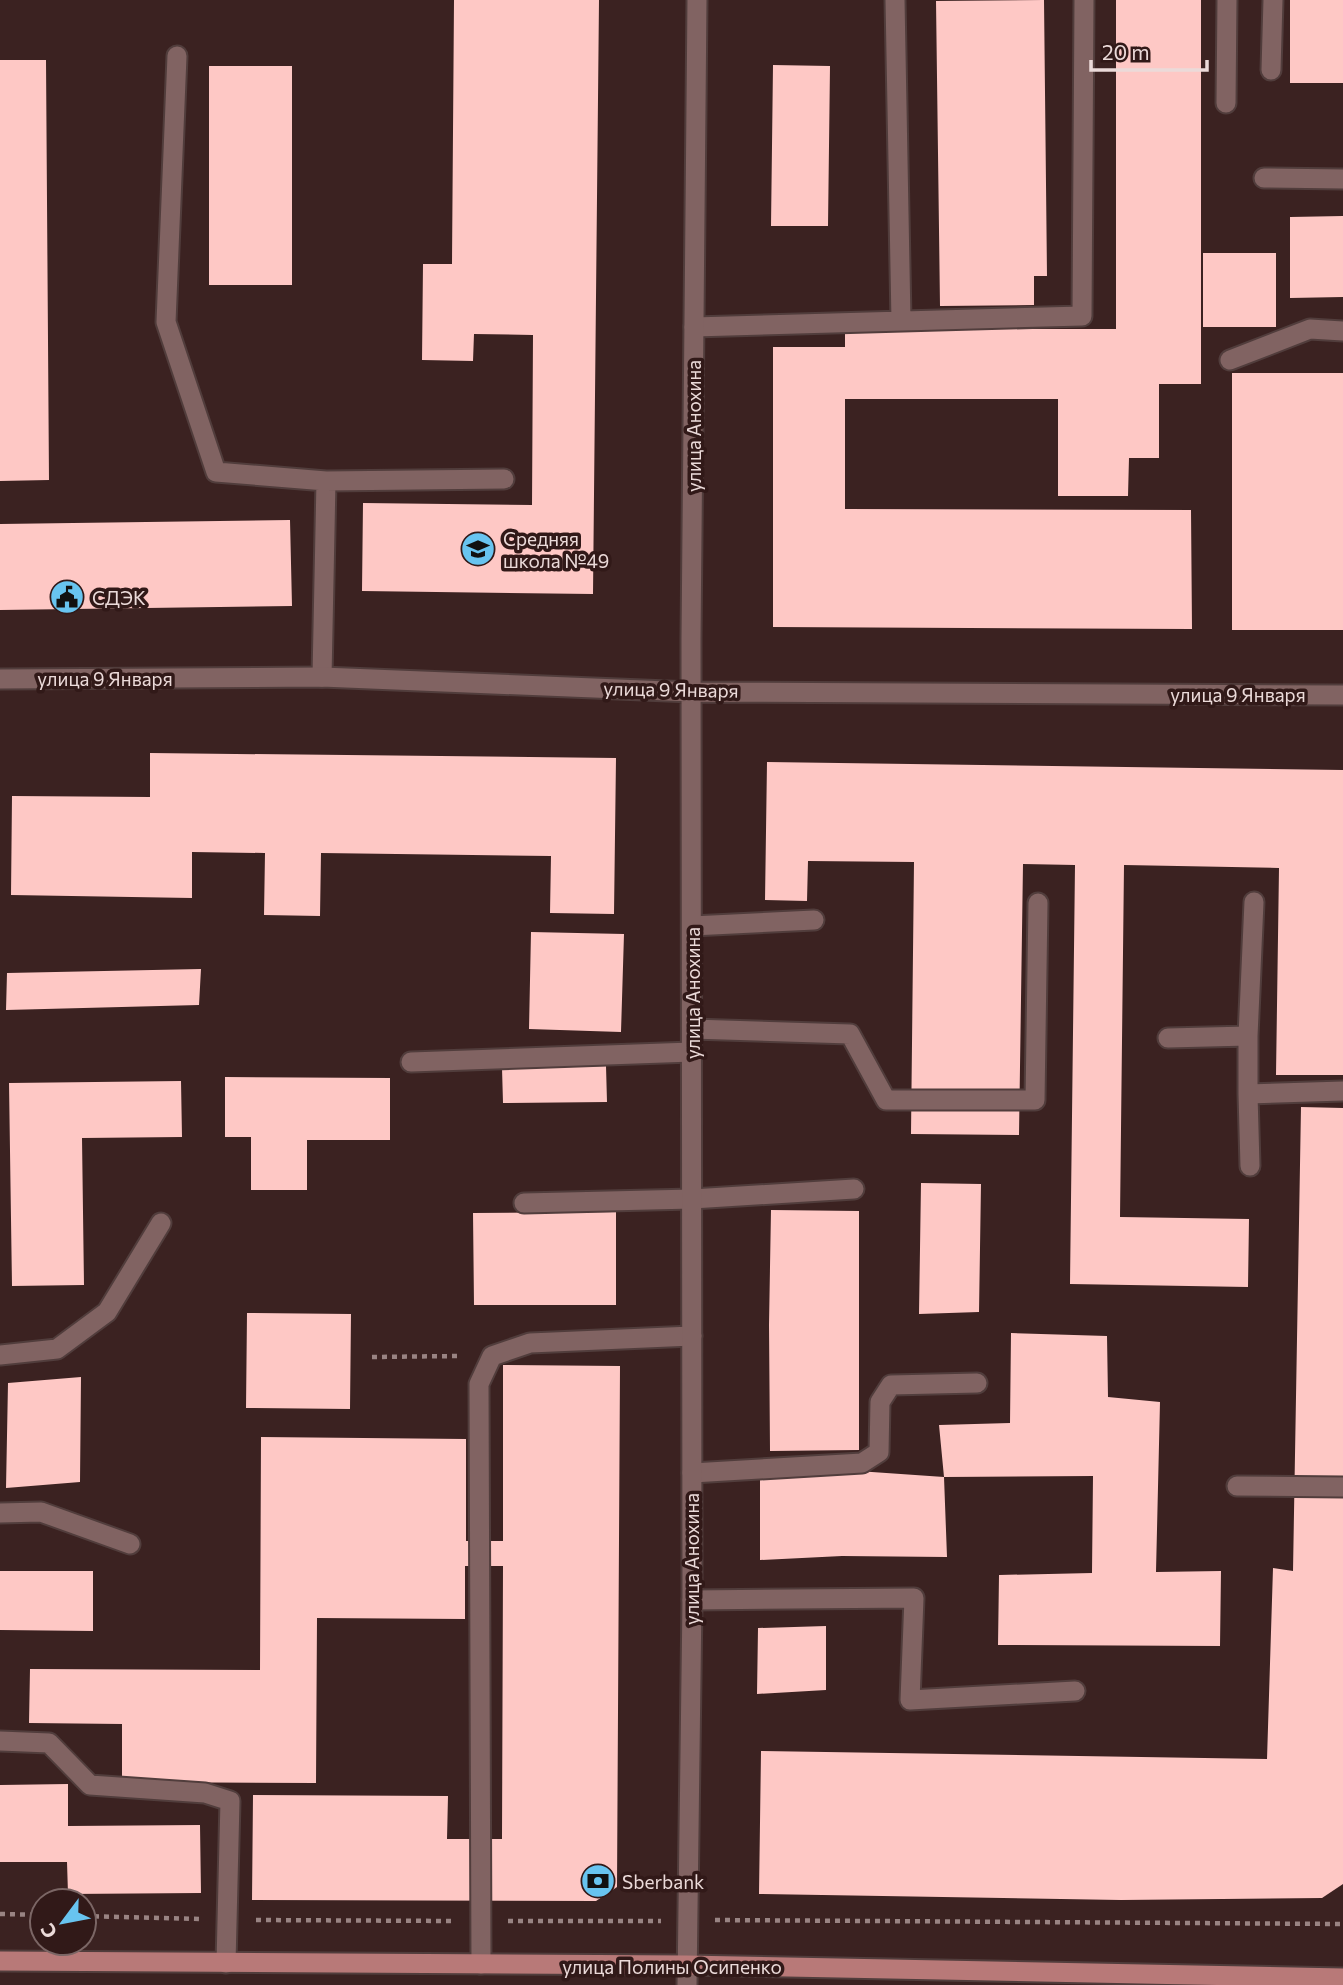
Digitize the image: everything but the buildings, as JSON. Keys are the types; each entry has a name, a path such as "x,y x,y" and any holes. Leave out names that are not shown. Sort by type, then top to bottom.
{"main road":[{"name":"улица Полины Осипенко","path":"0,1961 686,1965 1027,1978 1343,1978"}],"street":[{"name":"улица Анохина","path":"687,1985 692,1473 692,692 697,0"},
{"path":"895,0 901,321"},
{"path":"694,327 1082,316 1084,0"},
{"path":"1226,103 1227,0"},
{"path":"1271,70 1273,0"},
{"path":"177,56 166,322 216,472 326,481 504,479"},
{"path":"1264,178 1343,179"},
{"path":"1230,360 1310,329 1343,331"},
{"path":"322,677 326,481"},
{"name":"улица 9 Января","path":"0,679 322,677 692,692 1343,695"},
{"path":"1250,1166 1248,1036 1254,902"},
{"path":"692,1029 850,1034 886,1100 1035,1100 1038,904"},
{"path":"692,926 814,920"},
{"path":"1168,1038 1248,1036"},
{"path":"411,1062 692,1052"},
{"path":"1248,1094 1343,1091"},
{"path":"524,1203 692,1199 854,1189"},
{"path":"0,1355 57,1349 107,1312 161,1223"},
{"path":"481,1964 479,1384 492,1356 530,1343 692,1336"},
{"path":"692,1473 862,1463 879,1452 880,1402 891,1385 977,1383"},
{"path":"1237,1486 1343,1487"},
{"path":"0,1513 41,1512 130,1544"},
{"path":"691,1600 914,1598 911,1700 1074,1691"},
{"path":"0,1741 49,1743 90,1785 205,1793 230,1801 226,1962"}],"path":[{"path":"372,1357 492,1356"},
{"path":"0,1914 28,1915"}],"place":[{"name":"Средняя школа №49","path":"478,549"},
{"name":"СДЭК","path":"67,597"},
{"name":"Sberbank","path":"598,1881"}]}
